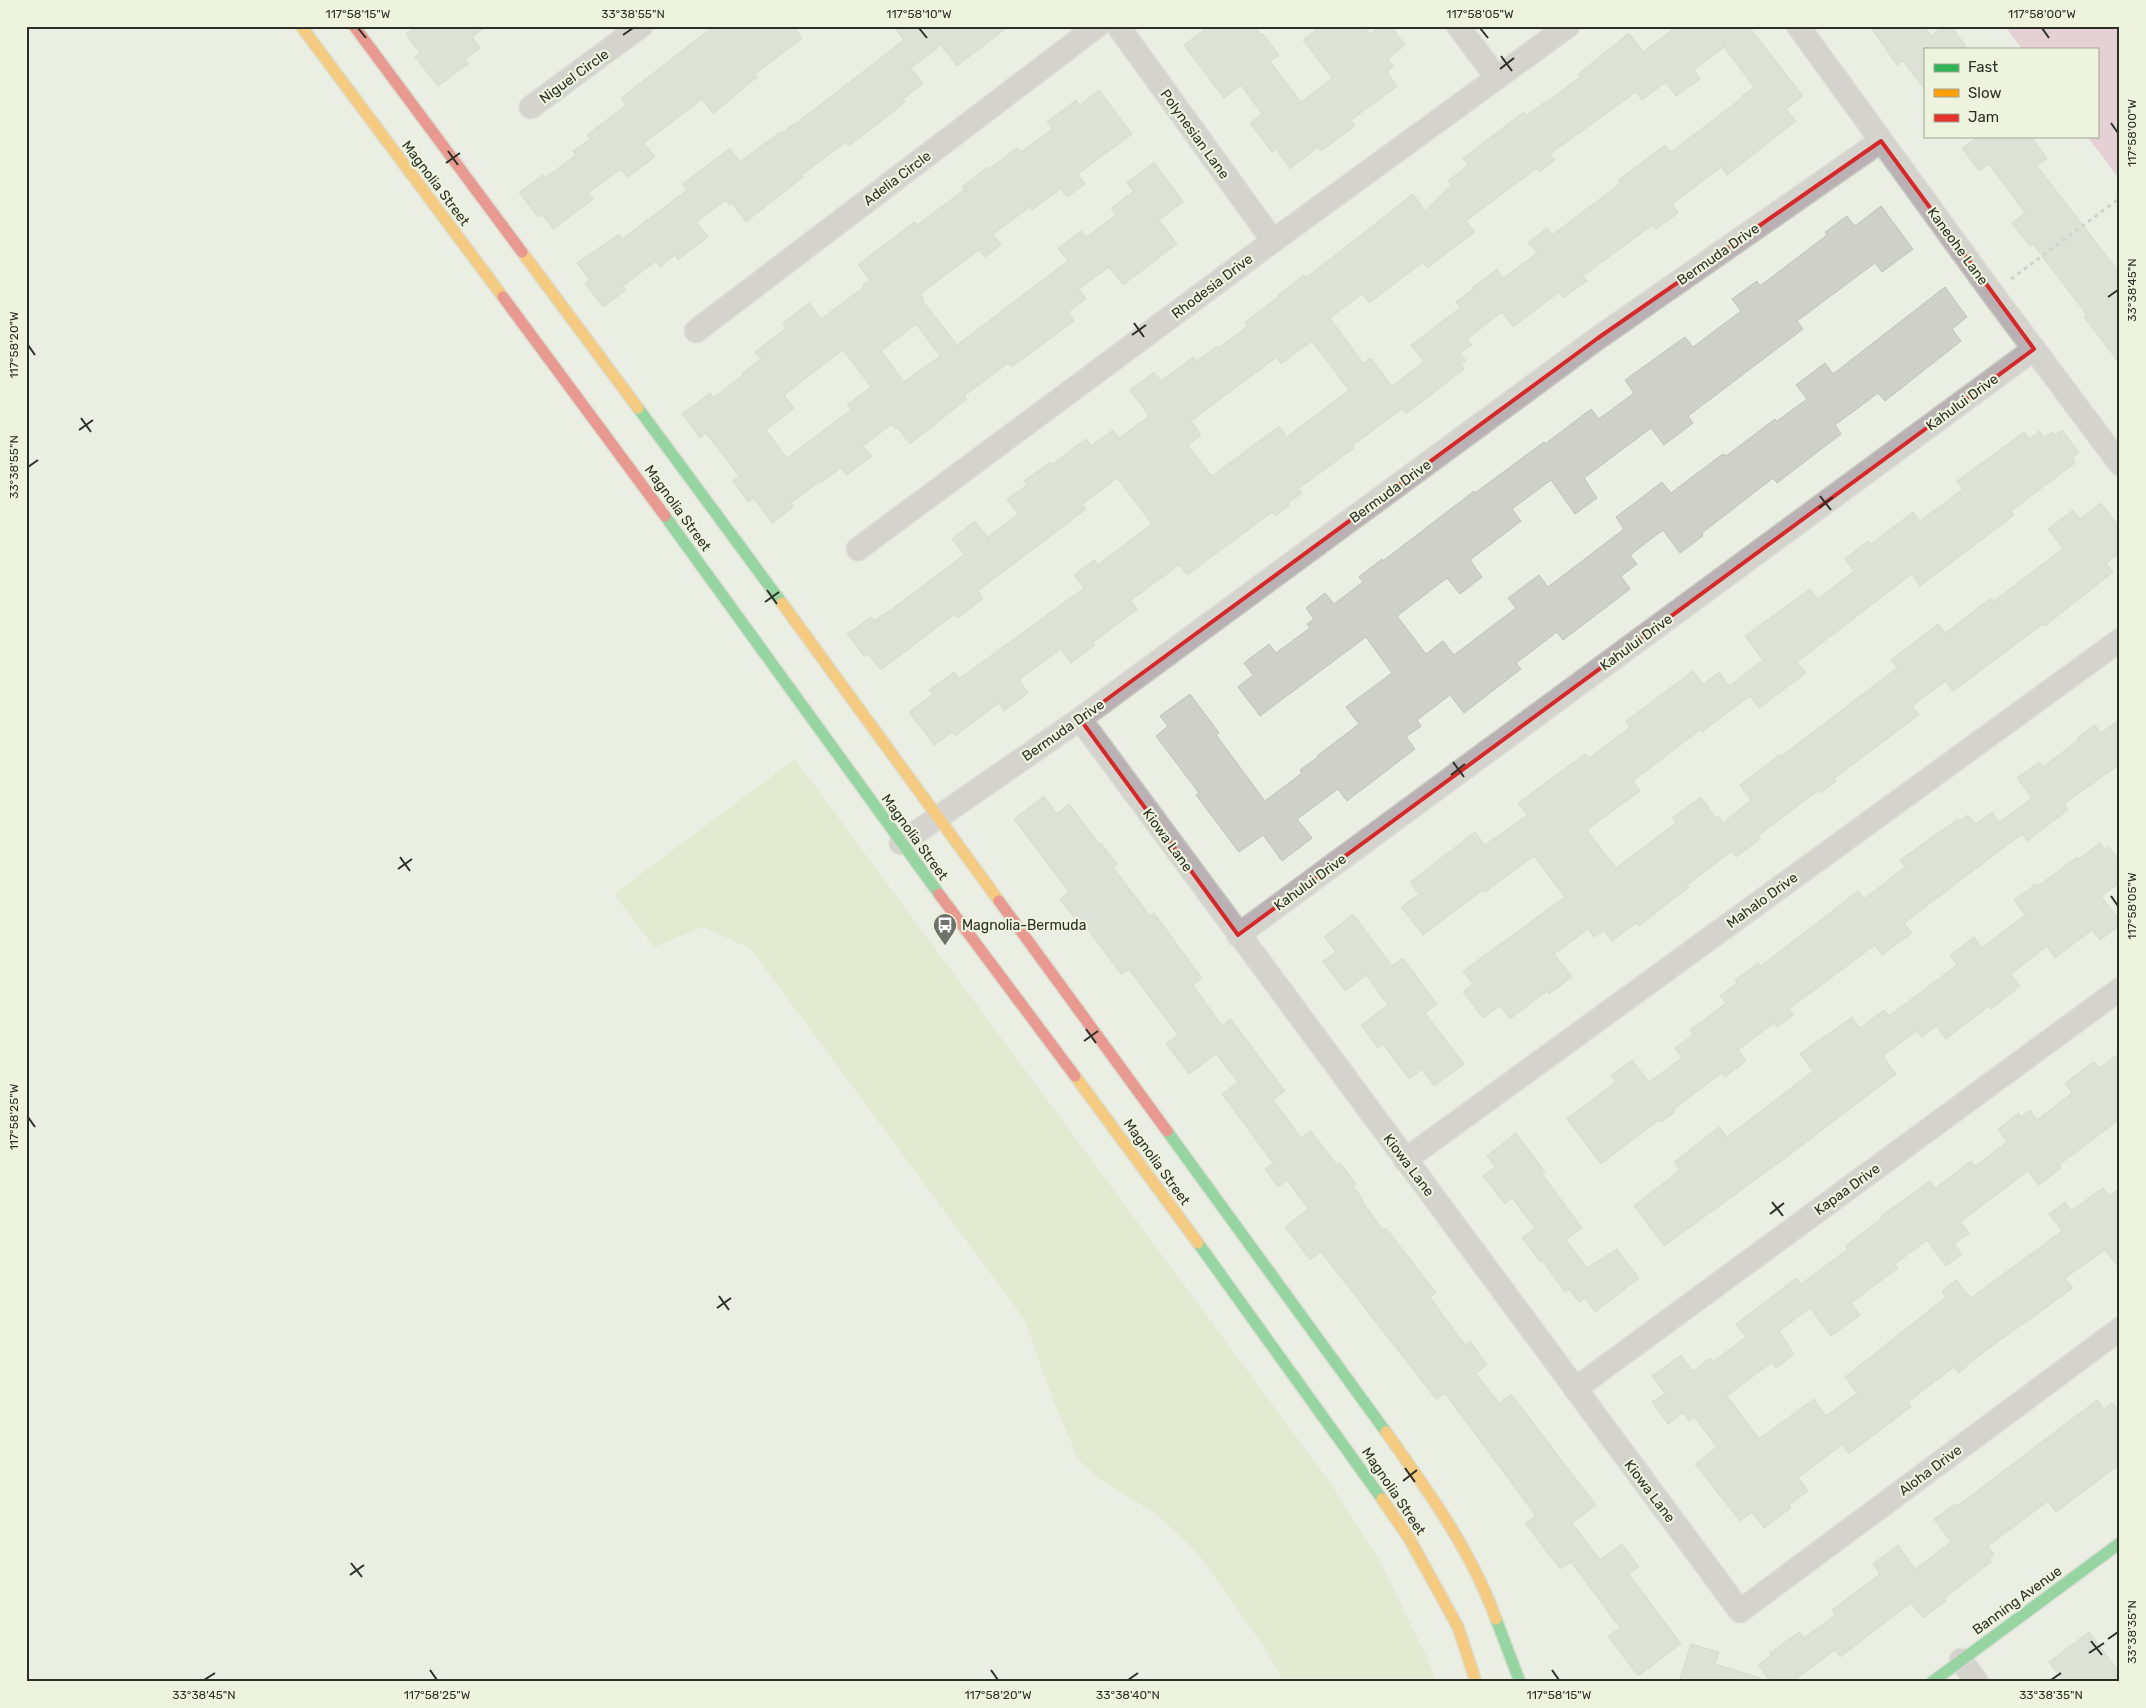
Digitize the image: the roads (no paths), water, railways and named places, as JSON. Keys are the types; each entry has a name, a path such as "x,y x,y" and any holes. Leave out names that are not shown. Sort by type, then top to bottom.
{"main road":[{"name":"Magnolia Street","path":"301,26 690,549 901,843 1134,1155 1336,1433 1409,1538 1458,1628 1476,1682"},
{"name":"Magnolia Street","path":"354,26 724,524 1370,1409 1445,1516 1489,1599 1520,1682"},
{"name":"Banning Avenue","path":"1932,1682 2120,1543"}],"street":[{"name":"Niguel Circle","path":"531,108 641,26"},
{"name":"Adelia Circle","path":"696,331 1097,26"},
{"name":"Polynesian Lane","path":"1118,26 1272,241"},
{"path":"1458,26 1497,78"},
{"name":"Rhodesia Drive","path":"858,549 1272,241 1568,26"},
{"name":"Kaneohe Lane","path":"1798,26 1992,293 2120,464"},
{"name":"Bermuda Drive","path":"901,843 1080,719 1598,338 1881,141"},
{"name":"Kahului Drive","path":"1238,935 2034,349"},
{"name":"Mahalo Drive","path":"1405,1160 2120,640"},
{"name":"Kiowa Lane","path":"1080,719 1740,1611"},
{"name":"Kapaa Drive","path":"1575,1389 2120,989"},
{"name":"Aloha Drive","path":"1740,1611 2120,1329"},
{"path":"1961,1660 1978,1682"}],"place":[{"name":"Magnolia-Bermuda","path":"945,946"}]}
